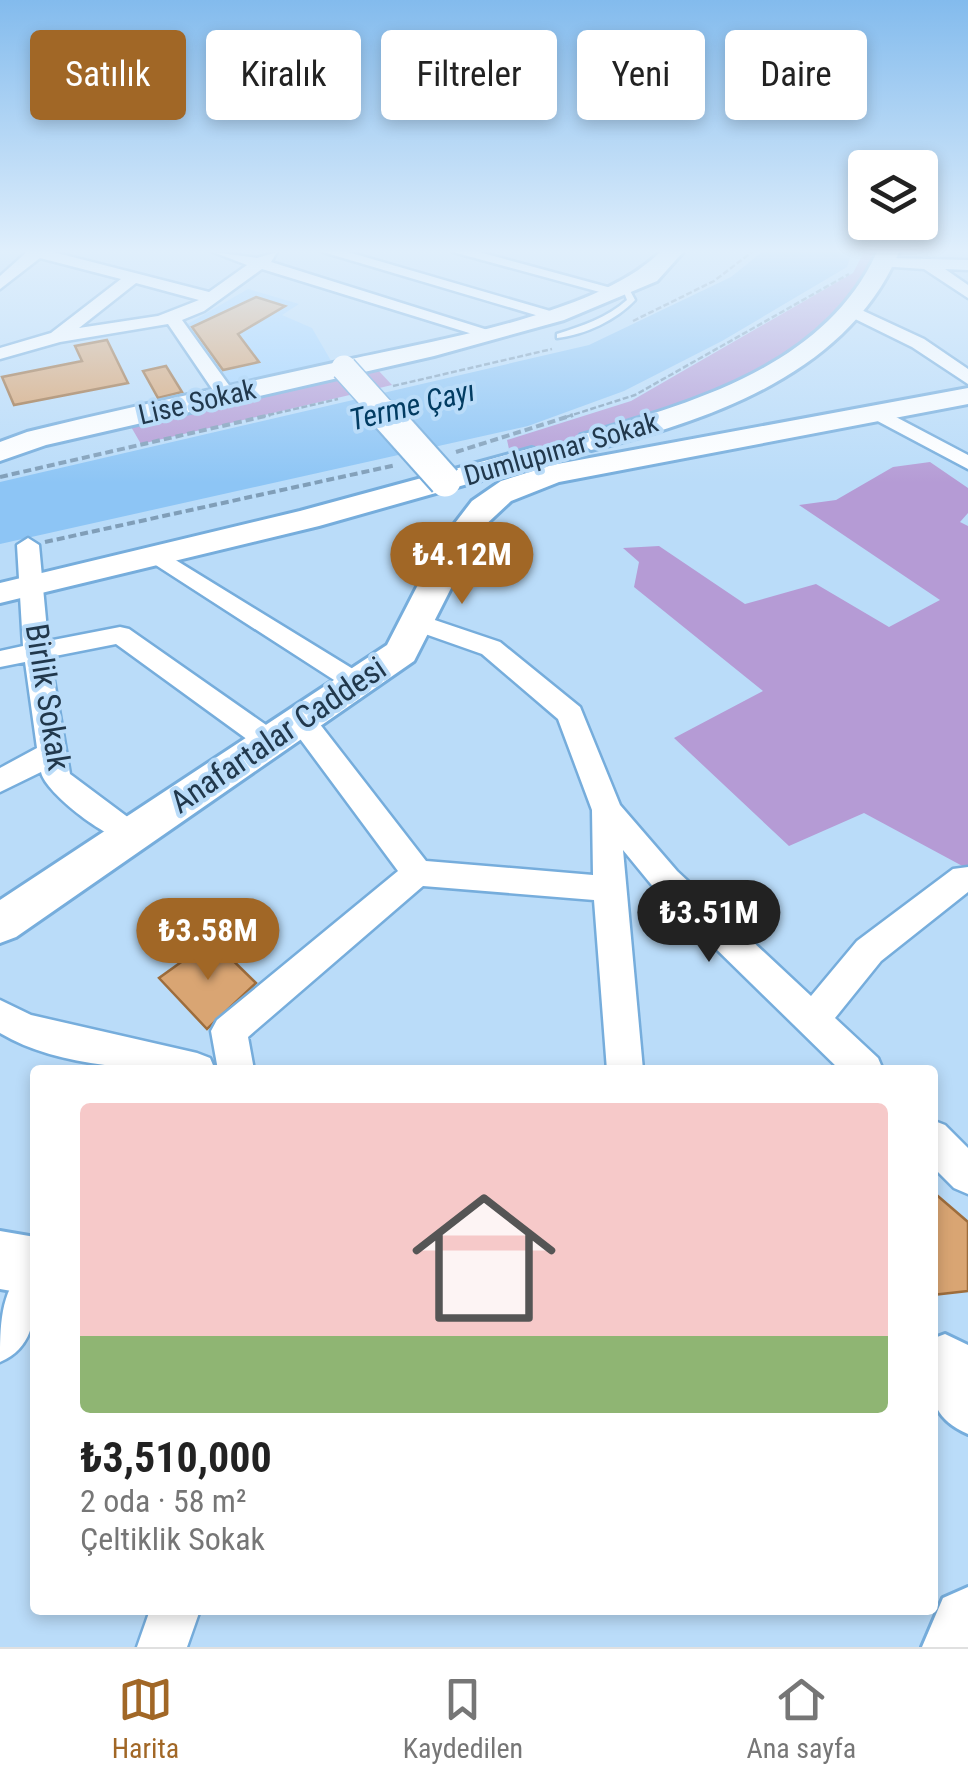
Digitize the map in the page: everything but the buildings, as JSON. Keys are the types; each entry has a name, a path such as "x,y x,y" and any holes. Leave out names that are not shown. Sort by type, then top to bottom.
{"street":[{"path":"57,336 66,329"},
{"path":"1,352 57,336 106,329"},
{"path":"181,329 226,395"},
{"path":"475,329 484,332"},
{"name":"Lise Sokak","path":"0,452 38,438 484,332 522,329"},
{"name":"Dumlupınar Sokak","path":"16,589 156,555 443,468 495,481 661,422 735,391 842,329"},
{"path":"890,329 918,343 968,378"},
{"path":"344,368 443,468"},
{"name":"Anafartalar Caddesi","path":"0,924 401,652 420,622 456,540 495,481 552,474 968,396"},
{"path":"876,413 968,463"},
{"name":"Birlik Sokak","path":"28,546 16,589 36,652 56,780 130,835"},
{"path":"156,555 357,684"},
{"path":"420,622 491,648 570,714 607,810 666,880 860,1065"},
{"path":"0,659 120,634 269,742"},
{"path":"302,722 417,873"},
{"path":"0,781 52,753"},
{"path":"607,810 609,889 626,1065"},
{"path":"235,1065 229,1031 417,873 609,889"},
{"path":"812,1020 869,950 964,878"},
{"path":"0,1014 24,1030 176,1065"},
{"path":"938,1144 968,1175"},
{"path":"0,1260 30,1265"},
{"path":"0,1340 30,1292"},
{"path":"162,1647 173,1615"},
{"path":"958,1647 968,1623"}],"path":[{"path":"443,468 635,395 752,329"},
{"path":"28,546 403,464"}],"shaded area":[{"path":"189,329 312,329 334,366 232,385"},
{"path":"756,329 827,329 816,341 705,400 513,467 507,440 631,401"},
{"path":"377,369 392,385 141,444 130,425"},
{"path":"930,462 968,488 968,513 960,522 968,526 968,869 864,813 789,846 674,738 763,691 634,587 639,562 623,548 659,546 745,604 816,584 889,627 940,600 799,505 836,500 893,467"}],"water":[{"name":"Terme Çayı","path":"623,329 743,329 624,391 528,426 0,544 0,482 589,345"}]}
